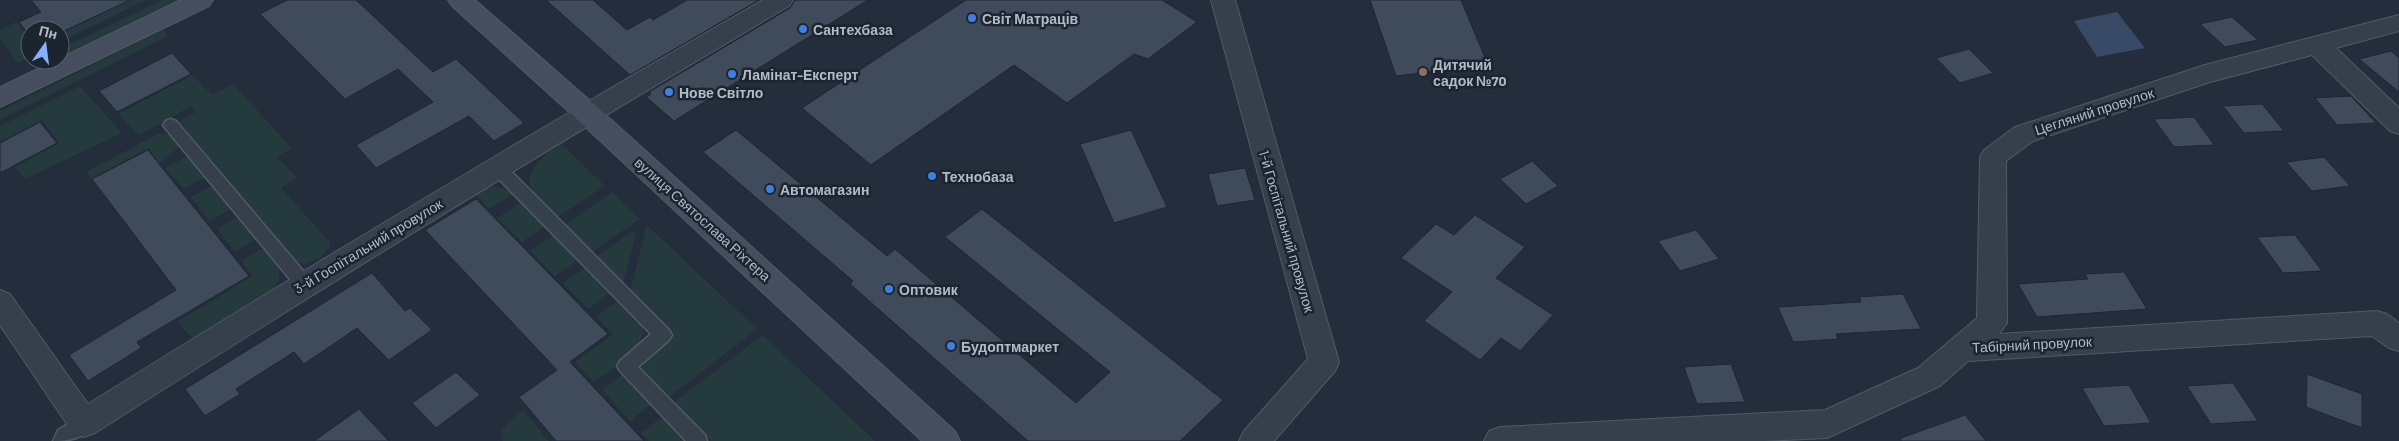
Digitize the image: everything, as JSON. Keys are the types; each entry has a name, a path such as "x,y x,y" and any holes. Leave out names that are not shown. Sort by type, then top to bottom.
{"main road":[{"path":"0,98 201,0"},
{"name":"вулиця Святослава Ріхтера","path":"460,0 587,113 944,441"}],"street":[{"name":"3-й Госпітальний провулок","path":"0,302 73,432 304,284 587,113 781,0"},
{"name":"1-й Госпітальний провулок","path":"1223,0 1324,362 1255,441"},
{"name":"Цегляний провулок","path":"1963,348 1992,323 1994,157 2024,134 2205,74 2399,23"},
{"path":"2316,45 2399,124"},
{"name":"Табірний провулок","path":"1500,441 1827,424 1929,378 1963,348 2377,323 2399,339"}],"lane":[{"path":"171,125 304,284"},
{"path":"497,167 663,335 626,366 698,441"}],"green space":[{"path":"102,0 146,0 70,37 70,29 109,10"},
{"path":"163,0 179,0 70,52 70,44"},
{"path":"16,22 20,27 20,62 18,63 0,39 0,30"},
{"path":"163,30 168,36 0,120 0,111"},
{"path":"193,75 212,95 233,84 292,148 277,157 297,178 281,188 330,242 330,247 319,259 304,264 293,260 179,121 196,112 192,106 139,135 118,114"},
{"path":"80,86 122,133 27,178 23,177 15,167 59,143 42,120 0,142 0,126"},
{"path":"158,134 169,134 179,147 159,164 149,148 92,178 86,172"},
{"path":"562,144 605,186 558,217 535,196 530,185 530,177 537,163"},
{"path":"187,156 205,177 184,189 165,168"},
{"path":"211,186 231,209 210,221 191,197"},
{"path":"489,187 503,188 514,194 489,209 474,193"},
{"path":"612,192 640,219 592,252 564,225"},
{"path":"522,202 546,226 522,242 497,218"},
{"path":"237,217 256,239 235,252 217,229"},
{"path":"647,225 757,329 668,398 636,365 673,336 630,291"},
{"path":"631,232 636,234 623,284 596,257"},
{"path":"554,235 579,259 555,276 530,251"},
{"path":"263,248 279,267 279,280 271,293 196,342 177,322 253,276 241,261"},
{"path":"586,267 611,292 588,309 563,283"},
{"path":"619,300 643,326 642,336 638,345 626,359 594,382 575,362 613,334 596,316"},
{"path":"763,335 875,441 711,441 673,403"},
{"path":"622,375 651,405 630,421 602,390"},
{"path":"523,410 549,441 503,441 501,431"},
{"path":"663,416 686,441 649,441 641,433"}],"water":[{"path":"2117,12 2145,48 2097,57 2074,21"}],"building":[{"path":"31,0 130,0 70,28 70,20 23,20 41,12"},
{"path":"287,0 356,0 433,72 456,59 524,123 494,141 469,116 376,168 356,145 433,102 398,69 345,99 260,14"},
{"path":"546,0 593,0 627,30 650,17 653,20 687,0 759,0 630,75"},
{"path":"795,0 868,0 674,121 646,97 651,94 649,92 790,8"},
{"path":"966,0 1162,0 1197,22 1148,59 1134,54 1067,103 1014,65 871,165 802,108"},
{"name":"Дитячий садок №70","path":"1370,0 1461,0 1488,65 1396,76"},
{"path":"2232,17 2258,40 2225,47 2200,24"},
{"path":"1969,49 1993,73 1960,83 1936,58"},
{"path":"2391,51 2399,58 2399,92 2359,59"},
{"path":"172,53 191,74 117,112 99,91"},
{"path":"2351,96 2376,123 2337,125 2315,98"},
{"path":"2262,104 2284,131 2244,133 2223,106"},
{"path":"2194,117 2214,145 2174,147 2154,119"},
{"path":"40,122 57,143 0,173 0,143"},
{"path":"736,130 887,256 895,249 1076,403 1110,372 945,237 982,209 1223,400 1180,441 1028,441 850,284 853,281 703,152"},
{"path":"1131,130 1167,207 1114,223 1080,144"},
{"path":"148,150 249,276 137,342 141,348 88,381 69,355 176,290 92,179"},
{"path":"2324,157 2350,186 2312,191 2286,162"},
{"path":"1532,161 1558,186 1526,204 1500,179"},
{"path":"1245,168 1255,200 1217,206 1208,174"},
{"path":"476,199 608,334 570,362 644,441 556,441 519,397 557,370 425,230"},
{"path":"1475,215 1525,247 1496,278 1553,315 1520,351 1501,338 1480,360 1424,321 1452,292 1401,258 1436,224 1454,235"},
{"path":"1696,230 1719,259 1680,271 1658,241"},
{"path":"2295,235 2322,271 2283,273 2257,237"},
{"path":"2124,272 2147,309 2037,317 2018,284 2088,279 2085,274"},
{"path":"372,273 405,311 410,308 432,330 389,360 357,328 304,364 294,352 236,389 240,394 205,416 185,389"},
{"path":"1903,294 1921,329 1836,334 1838,339 1793,342 1778,307 1861,302 1859,297"},
{"path":"1731,364 1745,402 1697,404 1684,367"},
{"path":"456,372 480,395 436,428 412,403"},
{"path":"2307,374 2362,394 2362,428 2306,407"},
{"path":"2233,383 2258,421 2211,424 2187,386"},
{"path":"2129,385 2151,423 2104,426 2082,388"},
{"path":"359,409 389,441 314,441"},
{"path":"1965,415 1986,441 1901,441 1901,438"}],"place":[{"name":"Світ Матраців","path":"972,18"},
{"name":"Сантехбаза","path":"803,29"},
{"name":"Дитячий садок №70","path":"1423,72"},
{"name":"Ламінат-Експерт","path":"732,74"},
{"name":"Нове Світло","path":"669,92"},
{"name":"Технобаза","path":"932,176"},
{"name":"Автомагазин","path":"770,189"},
{"name":"Оптовик","path":"889,289"},
{"name":"Будоптмаркет","path":"951,346"}]}
